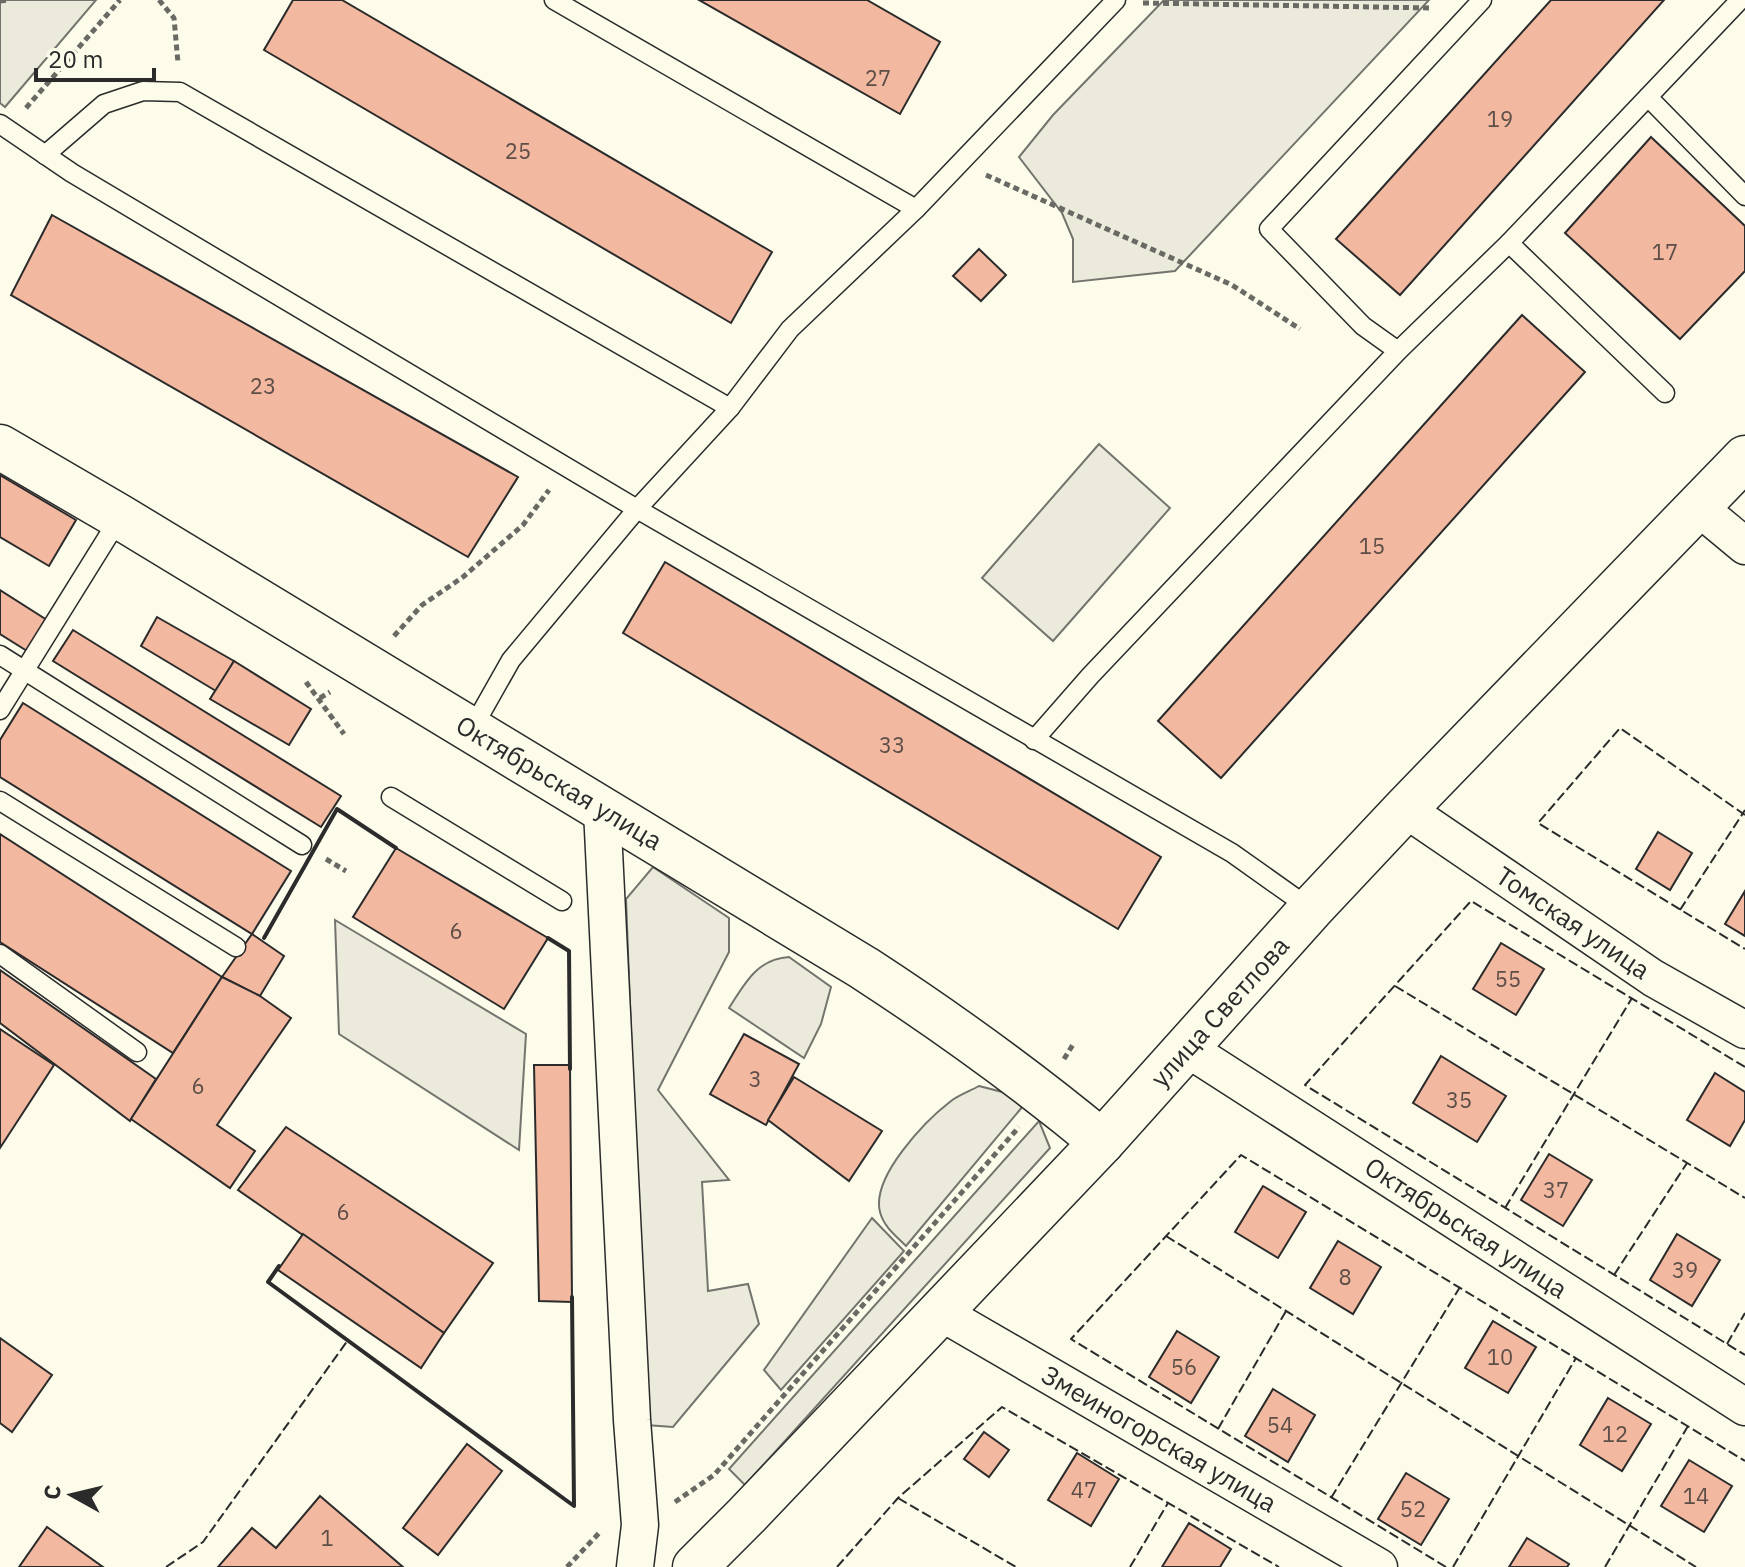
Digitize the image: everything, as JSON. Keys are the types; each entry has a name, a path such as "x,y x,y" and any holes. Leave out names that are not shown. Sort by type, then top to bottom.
{"main road":[{"name":"Октябрьская улица","path":"0,447 864,968 974,1042 1042,1092 1102,1142"},
{"name":"улица Светлова","path":"710,1563 940,1312 1188,1049 1311,909 1745,458"}],"street":[{"path":"1698,507 1745,546"},
{"name":"Томская улица","path":"1405,809 1653,978 1745,1030"},
{"path":"602,810 632,1420 640,1525 635,1567"},
{"name":"Октябрьская улица","path":"1188,1049 1745,1407"},
{"name":"Змеиногорская улица","path":"940,1312 1379,1567"}],"lane":[{"path":"554,0 916,209"},
{"path":"1034,740 1090,676 1398,351 1509,243 1740,0"},
{"path":"472,729 511,660 637,509 730,408 790,329 916,209 1113,1"},
{"path":"1398,351 1363,326 1269,229 1478,5"},
{"path":"45,155 104,104 143,91 180,92 730,408"},
{"path":"1648,97 1745,196"},
{"path":"4,126 45,155 566,467 1232,853 1311,909"},
{"path":"1509,243 1665,393"},
{"path":"0,710 120,517"},
{"path":"0,655 302,845"},
{"path":"391,797 562,901"},
{"path":"0,801 236,947"},
{"path":"0,954 137,1052"}],"path":[{"path":"0,1 8,0"},
{"path":"4,126 120,0"},
{"path":"159,0 174,18 180,92"},
{"path":"1113,1 1478,5"},
{"path":"959,163 1232,285 1300,329"},
{"path":"368,667 422,605 463,577 523,525 566,467"},
{"path":"300,675 344,734"},
{"path":"714,1475 1010,1140 1074,1043"}],"shaded area":[{"path":"0,0 96,0 5,107 0,103"},
{"path":"1164,0 1429,0 1175,271 1073,282 1073,239 1062,213 1019,157 1053,115"},
{"path":"1099,444 1170,508 1053,641 982,578"},
{"path":"653,867 729,918 729,952 658,1090 729,1180 702,1182 708,1291 748,1284 759,1324 673,1427 646,1425 626,899"},
{"path":"335,920 526,1034 519,1150 339,1034"},
{"path":"789,957 831,987 821,1024 804,1058 729,1008 760,967"},
{"path":"979,1086 1010,1094 1023,1106 906,1246 890,1230 880,1212 879,1198 884,1183 902,1151 928,1122 951,1101"},
{"path":"1039,1121 1050,1148 745,1485 729,1469"},
{"path":"872,1218 904,1251 781,1390 764,1370"}],"building":[{"path":"293,0 342,0 772,252 731,323 264,50"},
{"path":"699,0 867,0 940,42 900,114"},
{"path":"1551,0 1664,0 1400,295 1336,239"},
{"path":"1651,137 1745,226 1745,271 1680,339 1565,233"},
{"path":"52,215 518,477 468,557 11,295"},
{"path":"979,249 1006,275 981,301 953,276"},
{"path":"1522,315 1585,372 1221,778 1158,721"},
{"path":"0,475 76,520 49,566 0,537"},
{"path":"665,562 1161,857 1118,929 623,633"},
{"path":"0,590 47,620 27,651 0,634"},
{"path":"157,617 234,661 216,691 141,646"},
{"path":"73,630 341,796 321,827 53,661"},
{"path":"234,661 311,709 289,745 210,699"},
{"path":"23,703 291,871 252,934 0,777 0,740"},
{"path":"1658,832 1692,853 1670,890 1636,869"},
{"path":"0,834 222,977 173,1053 0,942"},
{"path":"396,848 548,938 504,1009 353,917"},
{"path":"1745,891 1745,936 1725,924"},
{"path":"252,934 284,956 260,996 222,977"},
{"path":"1501,943 1544,969 1516,1015 1473,989"},
{"path":"0,970 156,1079 130,1121 0,1023"},
{"path":"222,977 260,996 291,1018 217,1125 255,1151 230,1188 131,1119"},
{"path":"0,1029 54,1065 0,1148"},
{"path":"744,1034 799,1064 766,1125 710,1094"},
{"path":"1441,1056 1506,1096 1477,1142 1413,1103"},
{"path":"534,1065 570,1065 572,1302 539,1301"},
{"path":"1715,1073 1745,1092 1745,1120 1730,1146 1687,1120"},
{"path":"794,1077 882,1131 849,1181 768,1120"},
{"path":"286,1127 493,1263 444,1333 238,1190"},
{"path":"1549,1154 1592,1180 1563,1226 1521,1200"},
{"path":"1263,1186 1306,1212 1278,1258 1235,1232"},
{"path":"303,1234 444,1333 421,1368 278,1270"},
{"path":"1677,1234 1720,1260 1692,1306 1650,1280"},
{"path":"1338,1241 1381,1267 1353,1314 1310,1288"},
{"path":"1493,1321 1536,1347 1508,1393 1465,1368"},
{"path":"1177,1331 1219,1357 1191,1403 1149,1377"},
{"path":"0,1338 52,1375 12,1432 0,1423"},
{"path":"1273,1389 1315,1415 1288,1462 1245,1436"},
{"path":"1608,1398 1651,1424 1622,1471 1580,1445"},
{"path":"984,1432 1009,1450 989,1477 964,1459"},
{"path":"467,1444 502,1471 438,1555 403,1528"},
{"path":"1077,1453 1119,1479 1091,1526 1048,1500"},
{"path":"1689,1460 1732,1486 1704,1532 1661,1506"},
{"path":"1406,1473 1449,1499 1421,1545 1378,1519"},
{"path":"320,1496 403,1567 218,1567 252,1528 276,1548"},
{"path":"1189,1523 1231,1549 1220,1567 1162,1567"},
{"path":"47,1527 103,1567 19,1567"},
{"path":"1527,1538 1569,1564 1567,1567 1509,1567"}],"fence":[{"path":"1745,815 1620,728 1538,823 1745,949"},
{"path":"1680,910 1745,810"},
{"path":"1745,1067 1471,901 1305,1085 1745,1355"},
{"path":"1395,986 1745,1198"},
{"path":"1505,1208 1632,998"},
{"path":"1446,1567 1071,1339 1241,1155 1745,1461"},
{"path":"1614,1275 1687,1163"},
{"path":"1166,1236 1696,1567"},
{"path":"1331,1498 1460,1287"},
{"path":"1218,1429 1286,1311"},
{"path":"1727,1344 1745,1313"},
{"path":"166,1567 203,1542 348,1340"},
{"path":"1453,1567 1576,1358"},
{"path":"837,1567 898,1498 1002,1407 1279,1567"},
{"path":"1605,1567 1688,1426"},
{"path":"898,1498 1016,1567"},
{"path":"1130,1567 1168,1503"}],"wall":[{"path":"264,938 337,809 396,848"},
{"path":"548,938 569,951 570,1069"},
{"path":"279,1266 268,1282 574,1506 572,1297"}]}
